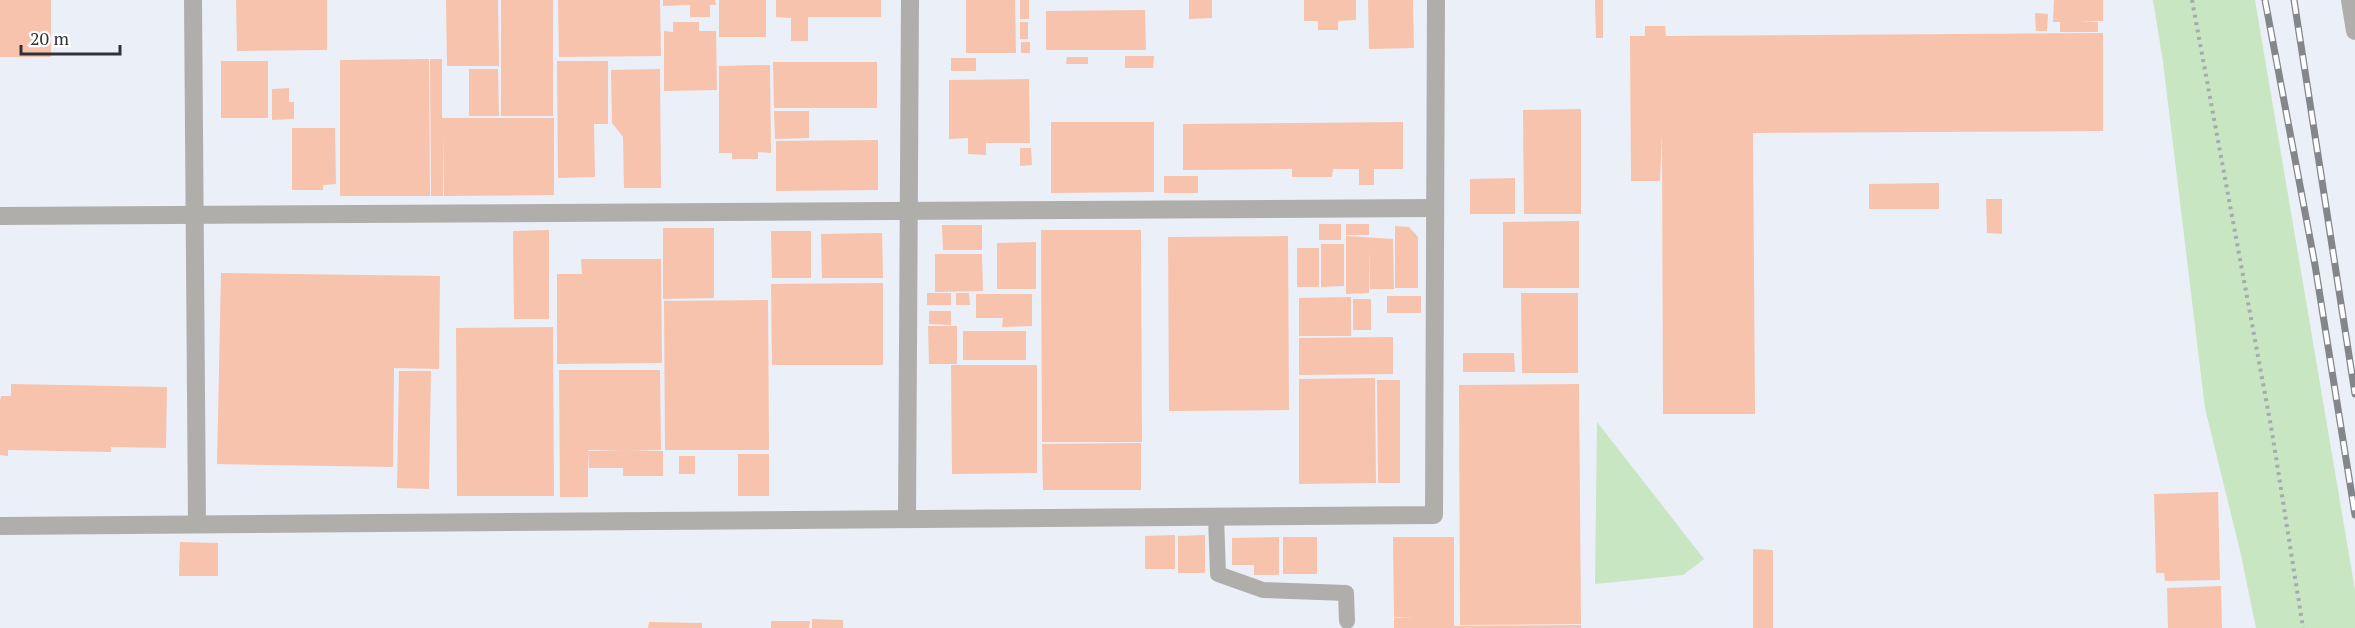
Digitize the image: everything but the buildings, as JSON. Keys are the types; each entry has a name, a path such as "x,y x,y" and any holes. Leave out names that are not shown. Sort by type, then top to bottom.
{"street":[{"path":"193,0 197,525"},
{"path":"908,519 910,0"},
{"path":"0,526 1434,515 1436,0"},
{"path":"2350,0 2355,31"},
{"path":"0,216 1435,208"}],"lane":[{"path":"1216,517 1218,574 1263,590 1346,592 1347,621"}],"path":[{"path":"2192,0 2272,432 2303,628"}],"green space":[{"path":"2153,0 2255,0 2355,590 2355,628 2256,628 2241,555 2205,408 2163,62"},
{"path":"1597,422 1704,559 1683,575 1595,584"}],"railway":[{"path":"2265,0 2315,265 2355,515"},
{"path":"2294,0 2355,394"}]}
